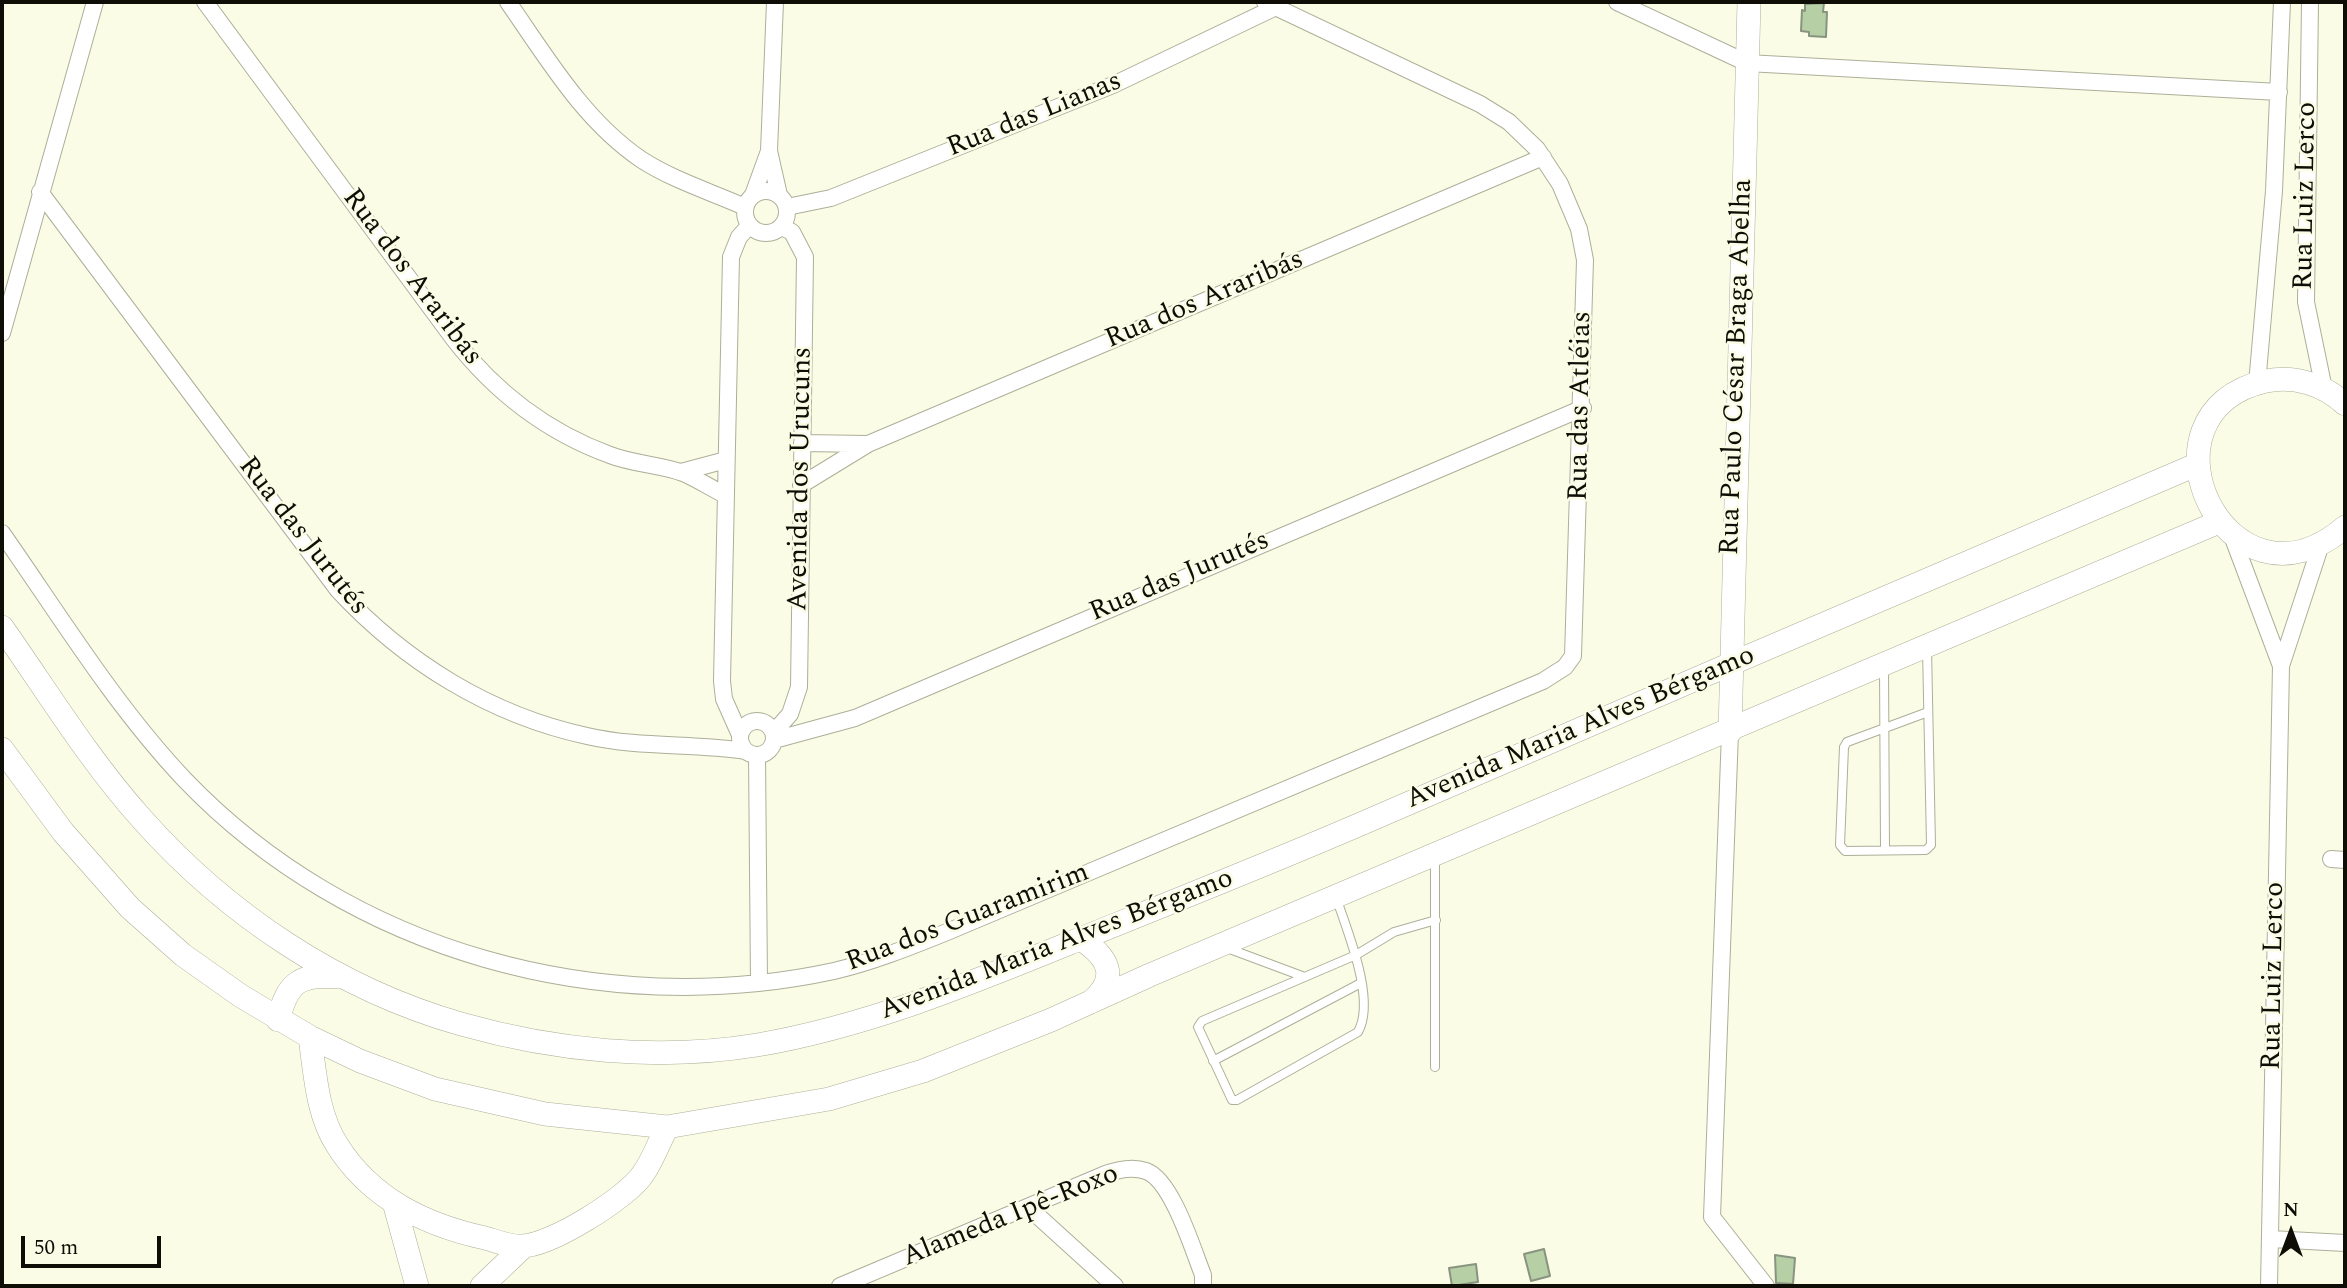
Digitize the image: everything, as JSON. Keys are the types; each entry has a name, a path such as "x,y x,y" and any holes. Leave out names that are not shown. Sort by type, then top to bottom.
{"street":[{"path":"2,333 95,2"},
{"name":"Rua dos Araribás","path":"205,2 453,338 508,398 582,444 633,463 681,472 725,495"},
{"path":"508,2 584,107 618,141 643,161 669,174 749,201 766,191 783,201"},
{"path":"749,226 762,234 782,227 783,201 769,150 775,2"},
{"path":"1617,2 1746,64 2279,92"},
{"name":"Rua Paulo César Braga Abelha","path":"1730,732 1729,664 1749,2"},
{"name":"Rua Luiz Lerco","path":"2257,384 2274,191 2282,2"},
{"name":"Rua Luiz Lerco","path":"2311,2 2305,302 2324,389"},
{"name":"Rua das Atléias","path":"1270,4 1488,108 1521,133 1543,157 1567,197 1583,249 1583,408 1575,649 1569,663"},
{"name":"Rua das Lianas","path":"783,201 831,198 1113,85 1270,4"},
{"path":"759,983 748,747 746,725 756,721 767,723 774,736 767,752 748,747 723,699 722,681 731,257 739,237 749,226 749,201 769,150"},
{"name":"Rua dos Araribás","path":"801,485 868,444 1543,157"},
{"name":"Rua das Jurutés","path":"40,192 338,590 360,614 417,662 454,686 494,704 588,737 748,747"},
{"name":"Avenida dos Urucuns","path":"774,736 790,714 799,693 805,257 792,232 782,227"},
{"path":"2345,404 2324,389 2287,379 2257,384 2230,398 2210,421 2201,442 2198,464 2203,495 2225,528 2259,548 2290,551 2321,544 2345,527"},
{"name":"Rua das Jurutés","path":"774,736 855,718 1583,408"},
{"name":"Rua dos Araribás","path":"802,443 868,444"},
{"name":"Rua dos Araribás","path":"681,472 726,460"},
{"name":"Avenida Maria Alves Bérgamo","path":"2,627 108,777 176,854 229,903 282,941 345,978 454,1022 530,1041 631,1052 707,1052 803,1036 882,1015 1201,893 2198,464"},
{"name":"Rua Luiz Lerco","path":"2225,528 2281,666"},
{"name":"Avenida Maria Alves Bérgamo","path":"2,749 63,832 130,908 183,955 278,1020 310,1037 410,1080 480,1100 545,1114 667,1127 829,1099 923,1071 1088,1004 1927,648 2225,528"},
{"name":"Rua dos Guaramirim","path":"2,533 106,680 184,779 254,842 332,895 408,933 491,962 593,982 670,988 759,983 838,970 904,949 1543,681 1569,663"},
{"name":"Rua Luiz Lerco","path":"2269,1286 2281,666 2321,544"},
{"path":"1730,732 1713,1217 1766,1286"},
{"path":"1081,939 1102,953 1108,972 1103,991 1088,1004"},
{"path":"278,1020 288,992 298,981 310,975 345,978"},
{"path":"310,1037 320,1105 336,1144 362,1178 395,1206 455,1231 523,1247"},
{"path":"482,1286 523,1247 565,1231 607,1209 643,1175 667,1127"},
{"name":"Alameda Ipê-Roxo","path":"840,1286 1113,1171 1145,1170 1154,1175 1169,1194 1203,1275 1203,1286"},
{"path":"395,1206 417,1286"},
{"path":"1028,1207 1115,1286"},
{"path":"2271,1239 2345,1244"}],"lane":[{"path":"1927,648 1931,845 1926,850 1845,851 1840,845 1844,747 1847,742 1928,712"},
{"path":"1884,666 1885,850"},
{"path":"1435,856 1435,1067"},
{"path":"1336,897 1356,956 1364,1009 1363,1024 1358,1032 1237,1100 1232,1100 1198,1027 1202,1021 1302,976 1356,956 1394,932 1436,920"},
{"path":"1222,945 1302,976"},
{"path":"1213,1060 1361,983"}],"building":[{"path":"1824,3 1823,12 1827,12 1826,37 1809,36 1809,32 1801,31 1802,10 1805,11 1805,4"},
{"path":"1544,1249 1550,1276 1531,1281 1524,1254"},
{"path":"1775,1255 1795,1258 1793,1284 1776,1283"},
{"path":"1476,1264 1478,1282 1452,1286 1449,1268"}]}
